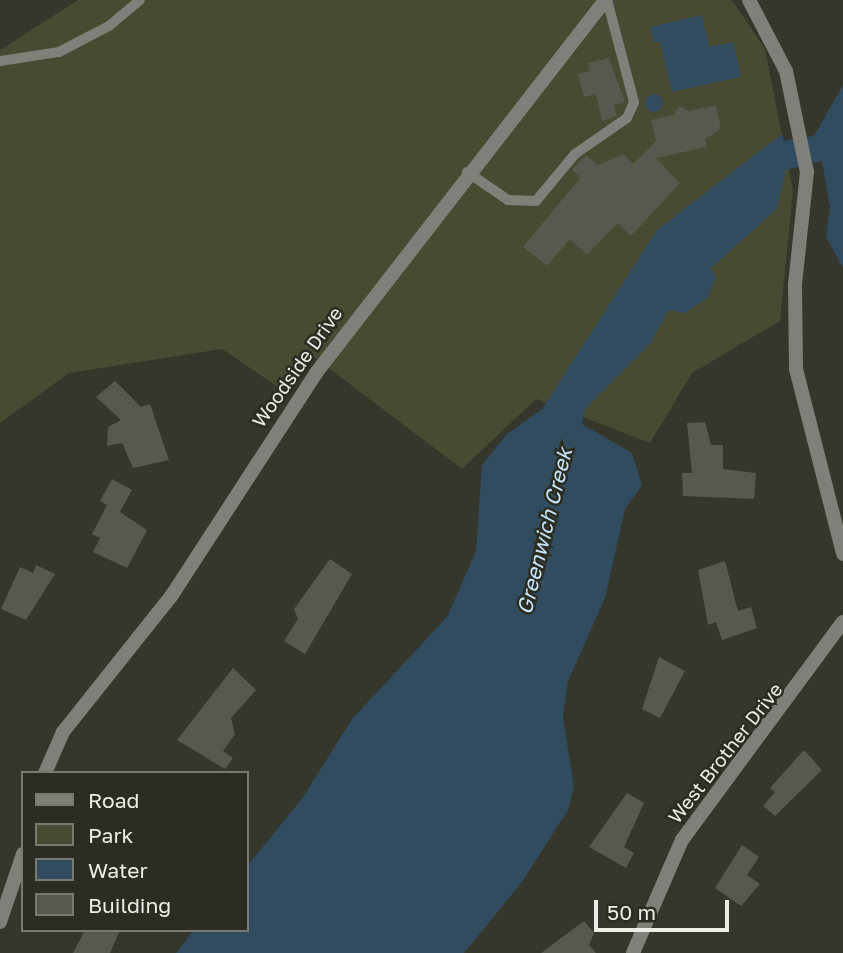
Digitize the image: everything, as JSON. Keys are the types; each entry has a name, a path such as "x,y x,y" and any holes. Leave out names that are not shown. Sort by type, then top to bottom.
{"street":[{"name":"Woodside Drive","path":"46,771 78,710 172,595 316,373 466,171 606,0"},
{"path":"753,2 786,71 807,172 795,285 796,369 843,554"},
{"name":"West Brother Drive","path":"633,953 682,840 793,698 843,622"},
{"path":"0,922 21,859"}],"lane":[{"path":"0,61 59,52 109,26 140,0"},
{"path":"466,171 508,200 536,201 575,154 627,118 634,102 606,0"}],"green space":[{"path":"78,0 732,0 765,49 793,191 780,321 692,373 650,443 536,399 462,469 314,357 287,393 222,349 69,373 0,423 0,50"}],"water":[{"path":"702,15 709,47 733,42 741,77 672,92 660,42 654,42 650,27"},
{"name":"Greenwich Creek","path":"843,85 843,268 826,237 830,207 822,161 786,170 777,209 711,268 716,278 707,298 685,313 669,310 650,344 585,409 582,424 632,453 642,485 625,509 605,598 568,681 563,717 574,787 568,810 522,882 464,953 176,953 192,932 248,932 248,865 301,800 353,718 447,617 476,551 482,465 507,434 542,409 657,230 782,134 784,141 814,136"},
{"path":"654,94 660,97 663,103 660,109 654,112 648,109 645,103 648,97"}],"building":[{"path":"609,58 625,102 614,105 617,116 602,121 596,94 584,97 578,74 590,71 588,63"},
{"path":"716,105 721,129 705,139 707,147 656,158 680,183 631,236 618,223 587,255 570,239 547,266 523,247 580,178 572,169 586,155 598,165 623,154 633,164 656,141 651,120 674,115 679,106 689,111"},
{"path":"115,381 141,407 150,404 169,460 133,468 122,443 107,446 108,427 121,420 96,397"},
{"path":"705,422 711,445 723,445 723,469 756,473 754,499 683,496 682,473 692,473 687,423"},
{"path":"112,479 132,490 120,512 147,530 127,568 93,552 100,538 92,534 107,505 100,501"},
{"path":"330,559 352,574 305,654 284,641 298,619 294,609"},
{"path":"725,561 738,611 751,607 757,628 722,640 716,622 708,625 698,570"},
{"path":"36,565 55,574 26,620 1,609 20,567 33,573"},
{"path":"659,657 685,671 660,718 642,709"},
{"path":"233,668 256,690 231,718 235,734 223,751 233,758 225,769 177,740"},
{"path":"804,750 822,770 775,816 763,806 775,792 770,788"},
{"path":"627,793 644,803 624,847 634,853 626,868 589,847"},
{"path":"742,845 759,857 747,875 760,884 741,906 715,888"},
{"path":"584,921 594,933 589,945 596,953 541,953"},
{"path":"84,932 119,932 110,953 73,953"}]}
